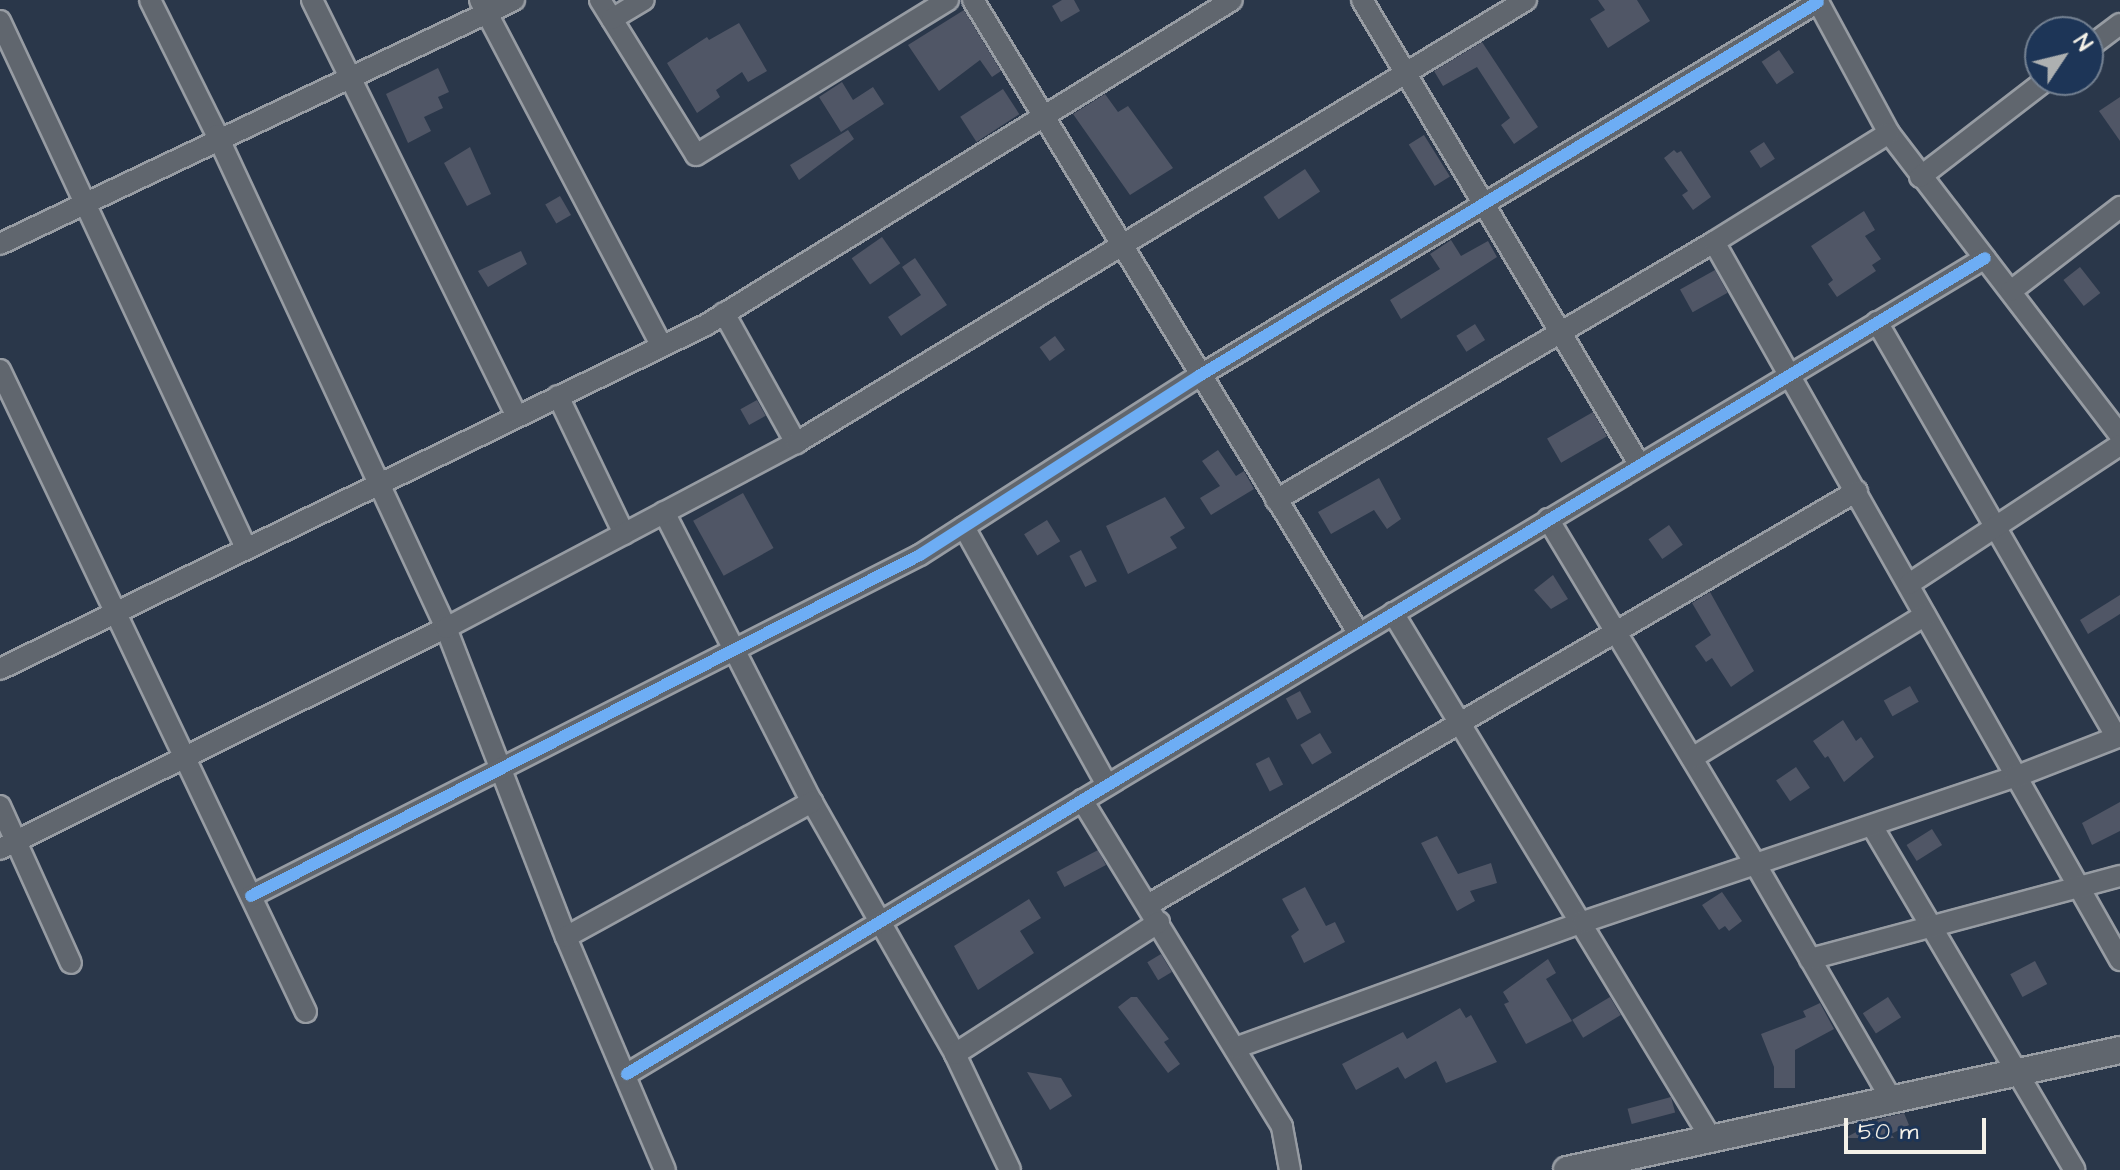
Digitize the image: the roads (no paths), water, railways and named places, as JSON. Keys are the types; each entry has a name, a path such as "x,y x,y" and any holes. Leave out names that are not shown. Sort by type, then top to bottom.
{"street":[{"path":"150,0 446,628 566,937 627,1074 665,1170"},
{"path":"312,0 517,416"},
{"path":"0,244 350,78 484,6 514,0"},
{"path":"600,0 696,155 948,0"},
{"path":"612,19 644,0"},
{"path":"973,0 1199,376 1359,634"},
{"path":"0,669 724,313 1232,0"},
{"path":"1362,0 1639,464"},
{"path":"8,845 446,628 796,443 1119,244 1526,0"},
{"path":"251,896 920,555 1199,376 1817,1 1889,133 2011,291 2112,407 2120,435"},
{"path":"484,6 662,346"},
{"path":"0,21 246,548"},
{"path":"1920,177 2025,96"},
{"path":"1276,500 1714,242 1889,133"},
{"path":"2011,291 2120,207"},
{"path":"1714,242 1791,372 2120,960"},
{"path":"627,1074 1985,258"},
{"path":"724,313 796,443"},
{"path":"1235,1048 1583,922 2015,777 2118,737 1877,322"},
{"path":"0,370 306,1012"},
{"path":"558,396 624,534"},
{"path":"1909,584 2120,445"},
{"path":"955,1054 1154,914 1459,722 1857,491"},
{"path":"664,512 812,802 955,1054 1010,1170"},
{"path":"1548,519 1756,865 1892,1101"},
{"path":"964,527 1107,785"},
{"path":"1393,613 1583,922 1712,1140"},
{"path":"1692,758 1925,615"},
{"path":"1082,800 1282,1127 1290,1170"},
{"path":"566,937 812,802"},
{"path":"0,806 8,845 71,963"},
{"path":"1872,826 2075,1170"},
{"path":"1810,959 2120,876"},
{"path":"1567,1170 2120,1050"}]}
